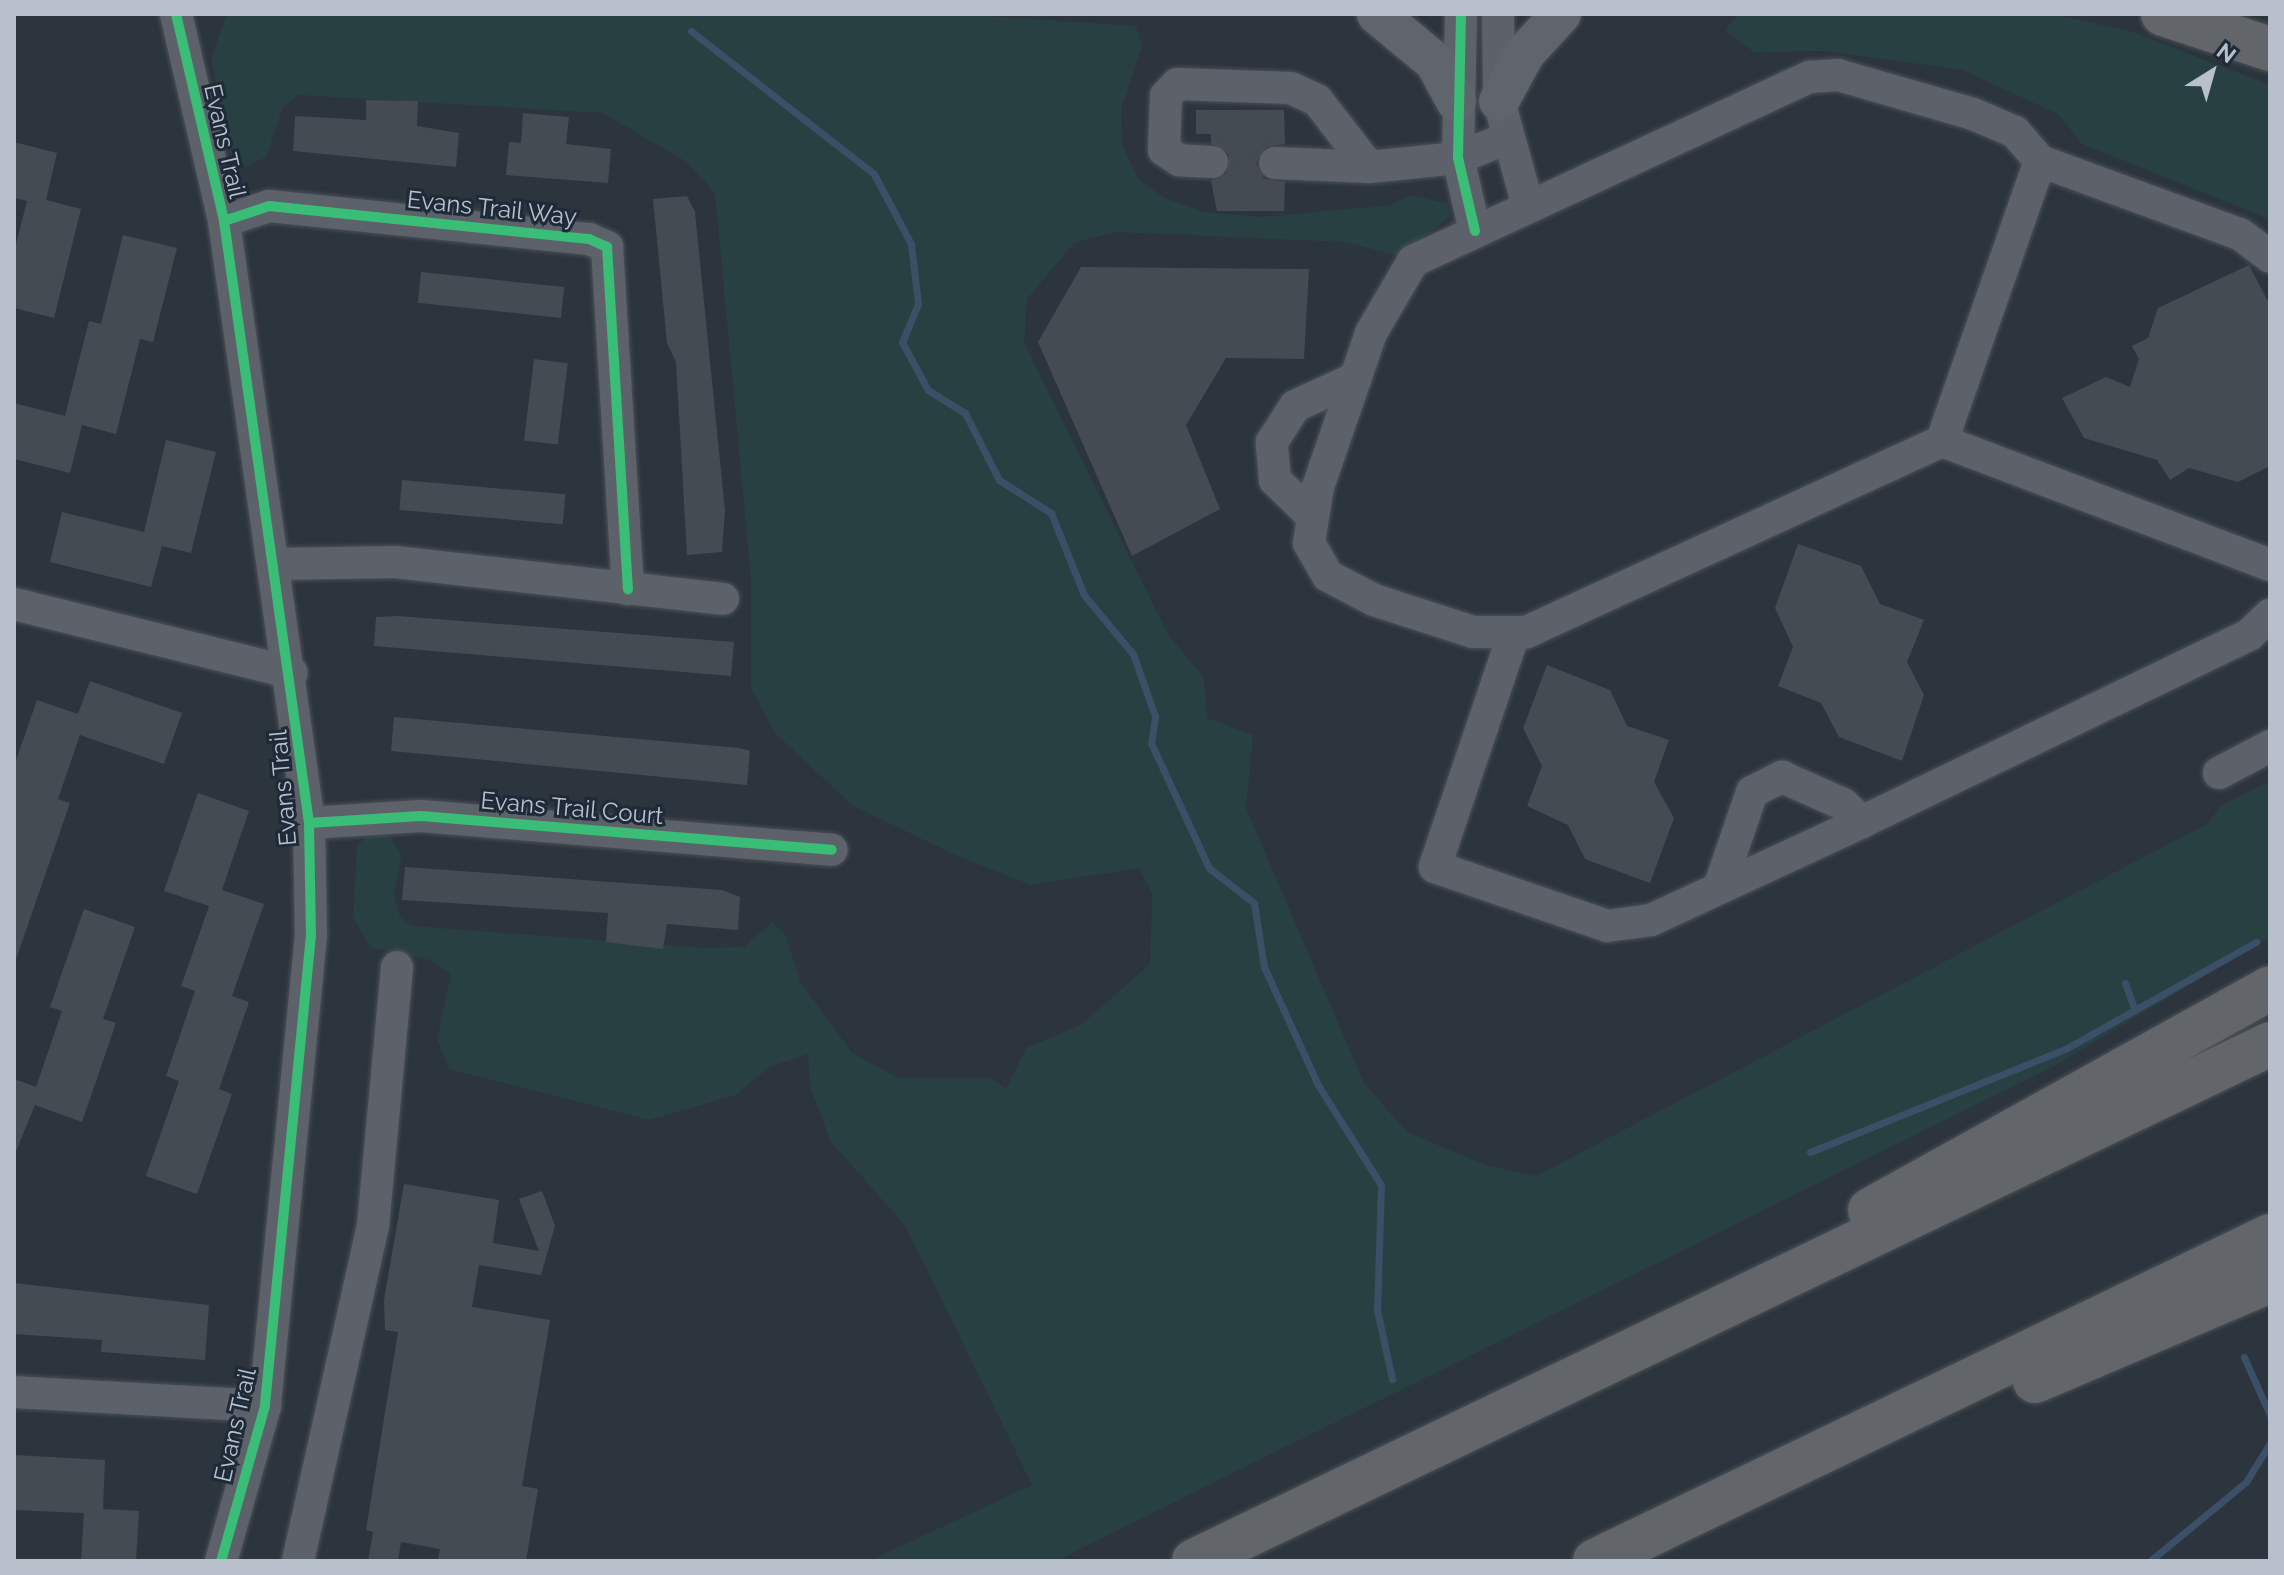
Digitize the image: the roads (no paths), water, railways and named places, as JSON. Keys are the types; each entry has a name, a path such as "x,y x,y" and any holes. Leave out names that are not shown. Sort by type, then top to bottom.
{"highway":[{"path":"2163,14 2270,49"},
{"path":"1470,1430 2270,988"},
{"path":"1194,1561 2270,1044"},
{"path":"1595,1561 2270,1236"},
{"path":"1730,1497 2005,1393 2270,1281"}],"main road":[{"path":"1377,14 1435,62 1456,101"},
{"path":"1502,120 1525,53 1561,14"}],"street":[{"name":"Evans Trail","path":"176,14 224,221 292,673 309,823 310,950 265,1406 221,1561"},
{"path":"1461,14 1456,101 1458,158 1475,231"},
{"path":"1498,14 1502,120 1528,206"},
{"path":"2040,161 1942,441 1567,618 1514,633 1473,632 1339,583 1316,561 1312,516 1356,378 1404,270 1528,206 1824,76 1868,79 1973,114 2015,132 2040,161 2212,223 2270,257"},
{"path":"1212,162 1179,160 1164,150 1166,96 1177,84 1291,88 1317,100 1369,167"},
{"path":"1275,163 1369,167 1458,158 1502,120"},
{"name":"Evans Trail Way","path":"224,221 269,206 589,239 607,247 628,589"},
{"path":"1312,516 1275,480 1272,442 1311,394 1356,378"},
{"path":"1942,441 2270,565"},
{"path":"275,564 395,562 723,599"},
{"path":"14,604 292,673"},
{"path":"1514,633 1435,867 1607,926 1651,920 1862,822 2249,635 2270,615"},
{"path":"2219,773 2270,746"},
{"path":"1719,888 1752,792 1782,777 1843,804 1862,822"},
{"name":"Evans Trail Court","path":"309,823 421,816 832,850"},
{"path":"298,1561 373,1226 397,967"},
{"name":"Evans Trail","path":"14,1392 265,1406"}],"waterway":[{"path":"691,31 874,174 911,244 918,304 902,342 928,390 965,413 999,480 1051,513 1084,595 1133,654 1155,716 1151,743 1209,868 1254,903 1264,967 1318,1085 1381,1185 1377,1310 1392,1379"},
{"path":"1810,1152 2067,1048 2256,942"},
{"path":"2125,983 2134,1008"},
{"path":"2244,1357 2270,1415"},
{"path":"2150,1561 2246,1482 2270,1443"}]}
